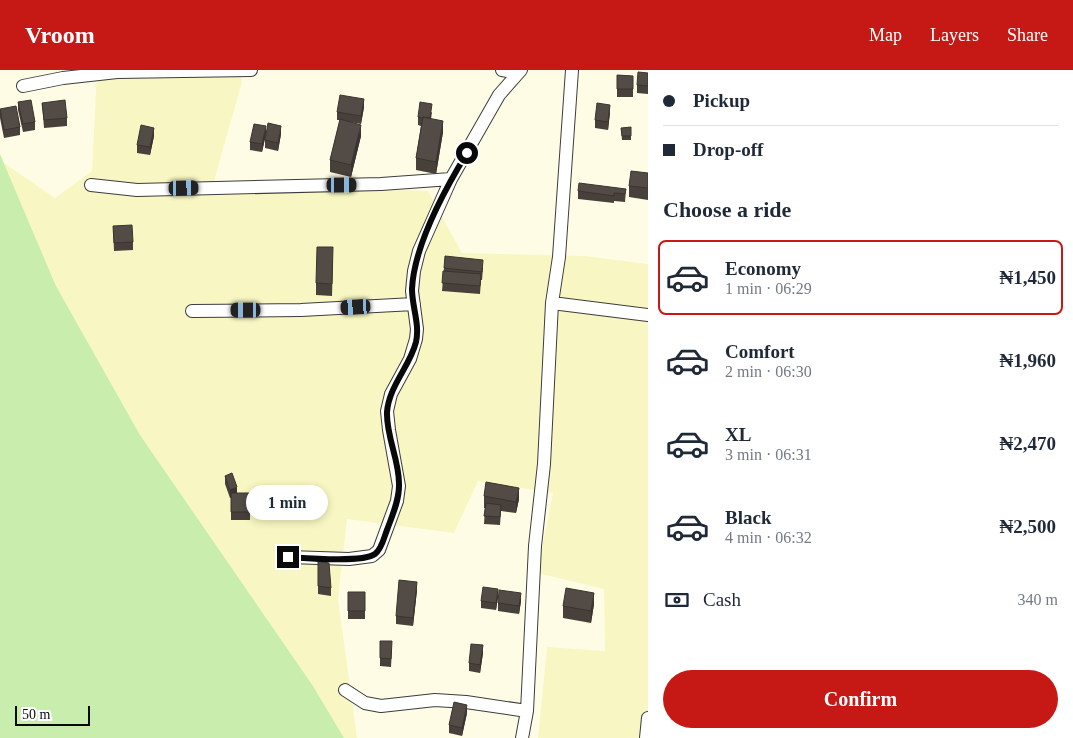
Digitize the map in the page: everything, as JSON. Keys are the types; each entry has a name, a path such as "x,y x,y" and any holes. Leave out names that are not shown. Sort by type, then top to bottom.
{"street":[{"path":"23,86 63,78 117,72 251,70"},
{"path":"502,70 519,71"},
{"path":"522,738 526,711 535,546 544,464 552,303 559,257 572,70"},
{"path":"288,557 349,559 372,556 379,550 397,500 399,486 387,411 391,394 410,359 416,340 417,329 412,291 414,270 419,251 451,179 499,95 519,71"},
{"path":"91,185 137,190 381,184 451,179"},
{"path":"552,303 648,315"},
{"path":"192,311 301,310 414,304"},
{"path":"345,690 365,703 381,706 435,700 466,702 526,711"},
{"path":"646,738 648,718"}],"green space":[{"path":"97,70 240,70 242,82 214,181 428,191 462,253 585,256 648,264 648,738 538,738 547,647 605,651 604,589 537,573 553,493 478,481 454,533 347,519 338,599 357,738 344,738 313,686 140,435 56,286 4,163 55,198 92,171"},
{"path":"0,154 56,286 140,435 313,686 344,738 0,738"}],"building":[{"path":"638,72 648,73 648,86 637,85"},
{"path":"617,75 633,76 633,89 617,89"},
{"path":"340,95 364,99 361,116 337,112"},
{"path":"31,100 35,122 23,124 18,102"},
{"path":"65,100 67,118 44,120 42,103"},
{"path":"420,102 432,104 430,118 418,117"},
{"path":"597,103 610,105 608,122 595,120"},
{"path":"16,106 20,127 4,130 0,109"},
{"path":"423,117 443,121 436,162 416,158"},
{"path":"340,119 361,125 351,165 330,160"},
{"path":"268,123 281,126 278,143 265,140"},
{"path":"254,124 266,126 262,144 250,142"},
{"path":"141,125 154,128 150,147 137,145"},
{"path":"631,127 631,136 622,136 621,128"},
{"path":"631,171 648,173 648,188 629,186"},
{"path":"579,183 626,189 625,194 614,193 614,196 578,191"},
{"path":"132,225 133,242 114,243 113,226"},
{"path":"317,247 333,247 332,284 316,283"},
{"path":"445,256 483,260 482,272 444,268"},
{"path":"443,271 481,274 480,286 442,283"},
{"path":"232,473 237,487 230,490 225,476"},
{"path":"486,482 519,488 516,502 484,496"},
{"path":"231,493 250,493 250,512 231,512"},
{"path":"486,503 501,505 500,517 484,516"},
{"path":"318,561 329,563 331,588 318,586"},
{"path":"399,580 417,582 413,618 396,616"},
{"path":"483,587 498,589 496,603 481,601"},
{"path":"566,588 594,593 591,611 563,606"},
{"path":"499,590 521,593 519,606 498,603"},
{"path":"348,592 365,592 365,611 348,611"},
{"path":"380,641 392,641 391,659 380,658"},
{"path":"471,644 483,645 480,665 469,663"},
{"path":"454,702 467,705 462,728 449,725"}],"route":[{"path":"288,557 349,559 372,556 379,550 397,500 399,486 387,411 391,394 410,359 416,340 417,329 412,291 414,270 419,251 451,179 467,153"}]}
